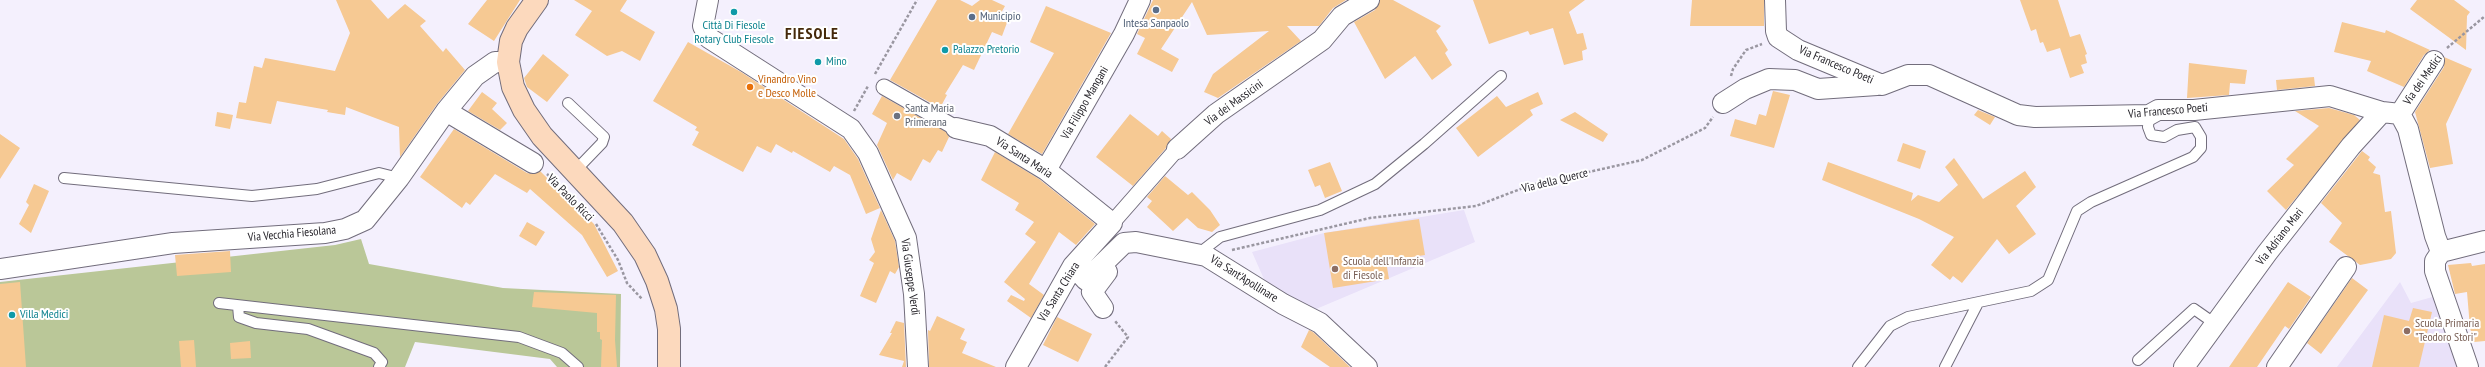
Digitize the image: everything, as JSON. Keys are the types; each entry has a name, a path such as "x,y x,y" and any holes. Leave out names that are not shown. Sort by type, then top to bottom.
{"main road":[{"path":"537,0 517,28 511,41 508,62 513,86 524,110 542,136 623,223 645,255 666,309 669,329 669,367"}],"street":[{"path":"708,0 703,26 709,38 848,127"},
{"name":"Via Filippo Mangani","path":"1046,170 1124,34 1140,0"},
{"name":"Via dei Massicini","path":"1112,223 1177,149 1216,114 1322,40 1342,16 1369,0"},
{"path":"1775,0 1776,31 1778,37"},
{"name":"Via Francesco Poeti","path":"1778,37 1798,50 1882,85 1908,75 1929,75 2018,115 2035,117 2149,115 2158,110 2194,110 2330,96 2391,113"},
{"name":"Via Vecchia Fiesolana","path":"0,269 173,243 325,233 345,229 365,220 399,178 446,111 482,69 495,62 508,62"},
{"name":"Via dei Medici","path":"2391,113 2434,62"},
{"path":"1723,103 1745,89 1769,79 1795,80 1818,89 1882,85"},
{"name":"Via Santa Maria","path":"878,82 956,128 990,136 1046,170 1112,223"},
{"path":"446,111 533,163"},
{"path":"2391,113 2408,129 2435,236 2441,252"},
{"name":"Via Adriano Mari","path":"2184,367 2214,323 2351,146 2391,113"},
{"name":"Via Giuseppe Verdi","path":"848,127 868,153 906,238 914,294 918,367"},
{"name":"Via Santa Chiara","path":"1016,367 1073,266 1112,223"},
{"path":"2469,366 2435,271 2435,261 2441,252 2485,240"},
{"name":"Via Sant'Apollinare","path":"1124,243 1136,242 1202,255 1282,304 1320,323 1368,367"},
{"path":"1073,266 1086,280 1124,243"},
{"path":"1103,308 1092,292 1122,251 1124,243"},
{"path":"2276,367 2346,267"}],"lane":[{"path":"1202,255 1220,237 1320,210 1375,184 1424,144 1501,76"},
{"path":"568,103 604,137 602,144 575,170"},
{"path":"1858,367 1890,326 1908,317 2031,291 2048,280 2077,211 2091,202 2193,157 2201,148 2201,137 2195,127 2177,130 2164,138 2151,136 2148,127 2149,115"},
{"path":"64,178 252,196 317,189 379,173 399,178"},
{"path":"219,303 518,337 562,353 578,367"},
{"path":"1945,367 1978,303"},
{"path":"238,306 239,318 256,323 308,329 374,353 382,362 379,367"},
{"path":"2138,360 2194,309 2214,323"}],"path":[{"path":"878,82 917,0"},
{"name":"Via dei Medici","path":"2434,62 2450,44 2485,16"},
{"name":"Via della Querce","path":"1202,255 1370,218 1476,206 1532,185 1642,160 1705,128 1723,103 1733,69 1746,50 1778,37"},
{"path":"848,127 869,85"},
{"name":"Via Paolo Ricci","path":"533,163 557,184"},
{"name":"Via Paolo Ricci","path":"593,220 618,260 627,283 633,292 648,305 666,309"},
{"path":"1103,308 1128,337 1105,367"}],"shaded area":[{"name":"Scuola dell'Infanzia di Fiesole","path":"1464,210 1475,242 1309,312 1267,286 1252,252 1324,233"},
{"name":"Scuola Primaria \"Teodoro Stori\"","path":"2400,282 2411,303 2436,296 2464,367 2337,367"}],"green space":[{"path":"361,239 369,264 503,288 621,294 620,367 557,367 550,359 415,342 405,367 0,367 0,282 335,245"}],"building":[{"path":"336,0 371,0 388,19 405,4 426,21 420,26 443,52 446,48 465,70 437,104 400,157 399,127 346,107 345,115 327,112 328,110 277,101 271,124 236,118 239,102 246,103 254,66 262,68 265,58 335,71 350,33"},
{"path":"487,0 520,0 494,41 468,24"},
{"path":"574,0 627,0 620,11 655,32 640,61 622,51 607,56 575,35 592,11"},
{"name":"Palazzo Pretorio","path":"937,0 960,0 972,6 980,0 992,0 1005,6 1000,15 1008,20 1002,36 992,32 974,70 963,65 945,94 947,95 940,108 890,80"},
{"path":"1153,0 1346,0 1333,8 1319,26 1287,26 1301,41 1218,98 1204,92 1213,74 1269,31 1207,35 1192,2 1161,49 1179,59 1172,72 1137,54 1145,38 1137,34"},
{"path":"1380,0 1393,0 1441,26 1436,31 1448,50 1445,53 1452,65 1432,80 1415,56 1385,79 1354,22 1375,10"},
{"path":"1473,0 1585,0 1569,12 1577,34 1583,33 1587,49 1582,51 1583,60 1564,65 1553,28 1530,35 1528,31 1489,44"},
{"path":"1692,0 1764,0 1764,26 1690,26"},
{"path":"2020,0 2058,0 2070,37 2080,34 2087,54 2085,55 2087,63 2081,65 2084,73 2070,78 2060,48 2047,52 2043,42 2040,43 2036,29 2031,31"},
{"path":"2417,0 2454,0 2470,12 2467,16 2466,50 2410,9"},
{"path":"1046,6 1111,33 1042,154 1008,134 1054,53 1030,42"},
{"path":"2342,22 2385,33 2386,30 2430,50 2424,55 2404,87 2367,71 2371,61 2334,52"},
{"path":"688,42 741,72 844,139 858,159 880,208 866,214 850,175 834,166 830,172 793,151 792,153 776,144 771,153 757,146 743,172 692,145 699,132 695,130 697,127 653,101"},
{"path":"543,54 569,75 547,102 527,87 524,78"},
{"path":"2444,57 2472,69 2446,124 2453,164 2430,168 2415,112 2444,67"},
{"path":"2189,63 2247,70 2245,84 2230,83 2229,95 2187,98"},
{"path":"2314,77 2315,86 2277,90 2276,80"},
{"path":"1773,91 1790,95 1774,148 1730,136 1735,119 1756,125 1759,114 1766,116"},
{"path":"482,92 497,103 492,109 507,123 500,130 468,111"},
{"path":"1538,92 1543,104 1530,110 1533,115 1478,157 1456,128 1497,96 1506,107"},
{"path":"882,96 946,132 949,137 942,152 938,150 930,163 923,159 911,181 897,173 893,180 877,145 887,123 872,114"},
{"path":"2329,108 2354,115 2360,120 2286,210 2267,191 2294,165 2286,159 2319,126 2295,111"},
{"path":"1978,110 1995,117 1990,125 1974,115"},
{"path":"217,112 233,115 230,129 215,126"},
{"path":"1575,112 1608,134 1603,142 1560,120"},
{"path":"1130,114 1158,136 1162,131 1171,139 1166,148 1133,186 1096,157"},
{"path":"454,129 527,173 533,174 540,171 594,224 618,271 607,277 582,235 530,189 527,193 495,174 470,205 466,202 462,208 420,177"},
{"path":"0,134 20,148 0,179"},
{"path":"1903,143 1926,151 1920,169 1897,161"},
{"path":"2362,151 2370,157 2368,160 2376,167 2373,173 2380,175 2385,212 2391,211 2396,253 2391,259 2360,265 2329,242 2342,223 2321,203"},
{"path":"995,152 1039,179 1095,224 1076,245 1059,232 1029,284 1044,295 1031,318 1007,301 1011,295 1024,301 1025,299 1004,282 1036,242 1025,234 1034,222 1015,210 1019,203 981,180"},
{"path":"1954,158 1983,199 2025,171 2036,187 2016,206 2036,234 2009,254 1997,239 1962,283 1953,276 1950,280 1931,265 1954,237 1919,219 1822,180 1828,162 1913,193 1911,201 1918,195 1939,202 1958,185 1945,167"},
{"path":"1330,162 1342,191 1325,198 1320,185 1315,187 1308,170"},
{"path":"1165,176 1188,195 1192,192 1210,210 1220,225 1212,232 1198,228 1187,218 1173,231 1147,207 1152,201 1147,197"},
{"path":"34,184 49,191 31,233 19,224 29,205 26,202"},
{"path":"881,210 895,241 899,267 895,274 890,271 876,303 860,296 874,263 869,260 875,252 871,239"},
{"path":"1419,219 1425,255 1386,261 1389,279 1333,288 1324,233"},
{"path":"527,222 545,232 536,246 519,236"},
{"path":"230,251 231,272 177,276 175,255"},
{"path":"2471,263 2472,266 2485,264 2485,341 2474,342 2470,328 2467,292 2455,294 2448,265"},
{"path":"2352,278 2368,290 2321,354 2307,343"},
{"name":"Villa Medici","path":"20,282 26,367 0,367 0,284"},
{"path":"2288,282 2311,297 2289,329 2285,326 2257,367 2229,367"},
{"path":"534,292 616,295 615,340 617,367 601,367 602,340 600,339 600,332 597,332 597,313 532,307"},
{"path":"2413,308 2432,312 2419,367 2372,367 2384,315 2409,321"},
{"path":"937,316 965,329 960,339 967,342 962,353 996,367 929,367 928,330 930,331"},
{"path":"1057,317 1092,334 1078,362 1043,345"},
{"path":"896,321 904,323 906,367 902,367 904,361 879,355 892,333 890,333"},
{"path":"1309,330 1350,367 1330,367 1301,347"},
{"path":"194,340 196,367 181,367 179,341"},
{"path":"250,341 251,358 231,359 230,343"}],"place":[{"name":"Intesa Sanpaolo","path":"1156,10"},
{"name":"Città Di Fiesole Rotary Club Fiesole","path":"734,12"},
{"name":"Municipio","path":"972,17"},
{"name":"Palazzo Pretorio","path":"945,50"},
{"name":"Mino","path":"818,62"},
{"name":"Vinandro Vino e Desco Molle","path":"750,87"},
{"name":"Santa Maria Primerana","path":"897,116"},
{"name":"Scuola dell'Infanzia di Fiesole","path":"1335,269"},
{"name":"Villa Medici","path":"12,315"},
{"name":"Scuola Primaria \"Teodoro Stori\"","path":"2407,331"}],"district":[{"name":"FIESOLE","path":"812,34"}]}
